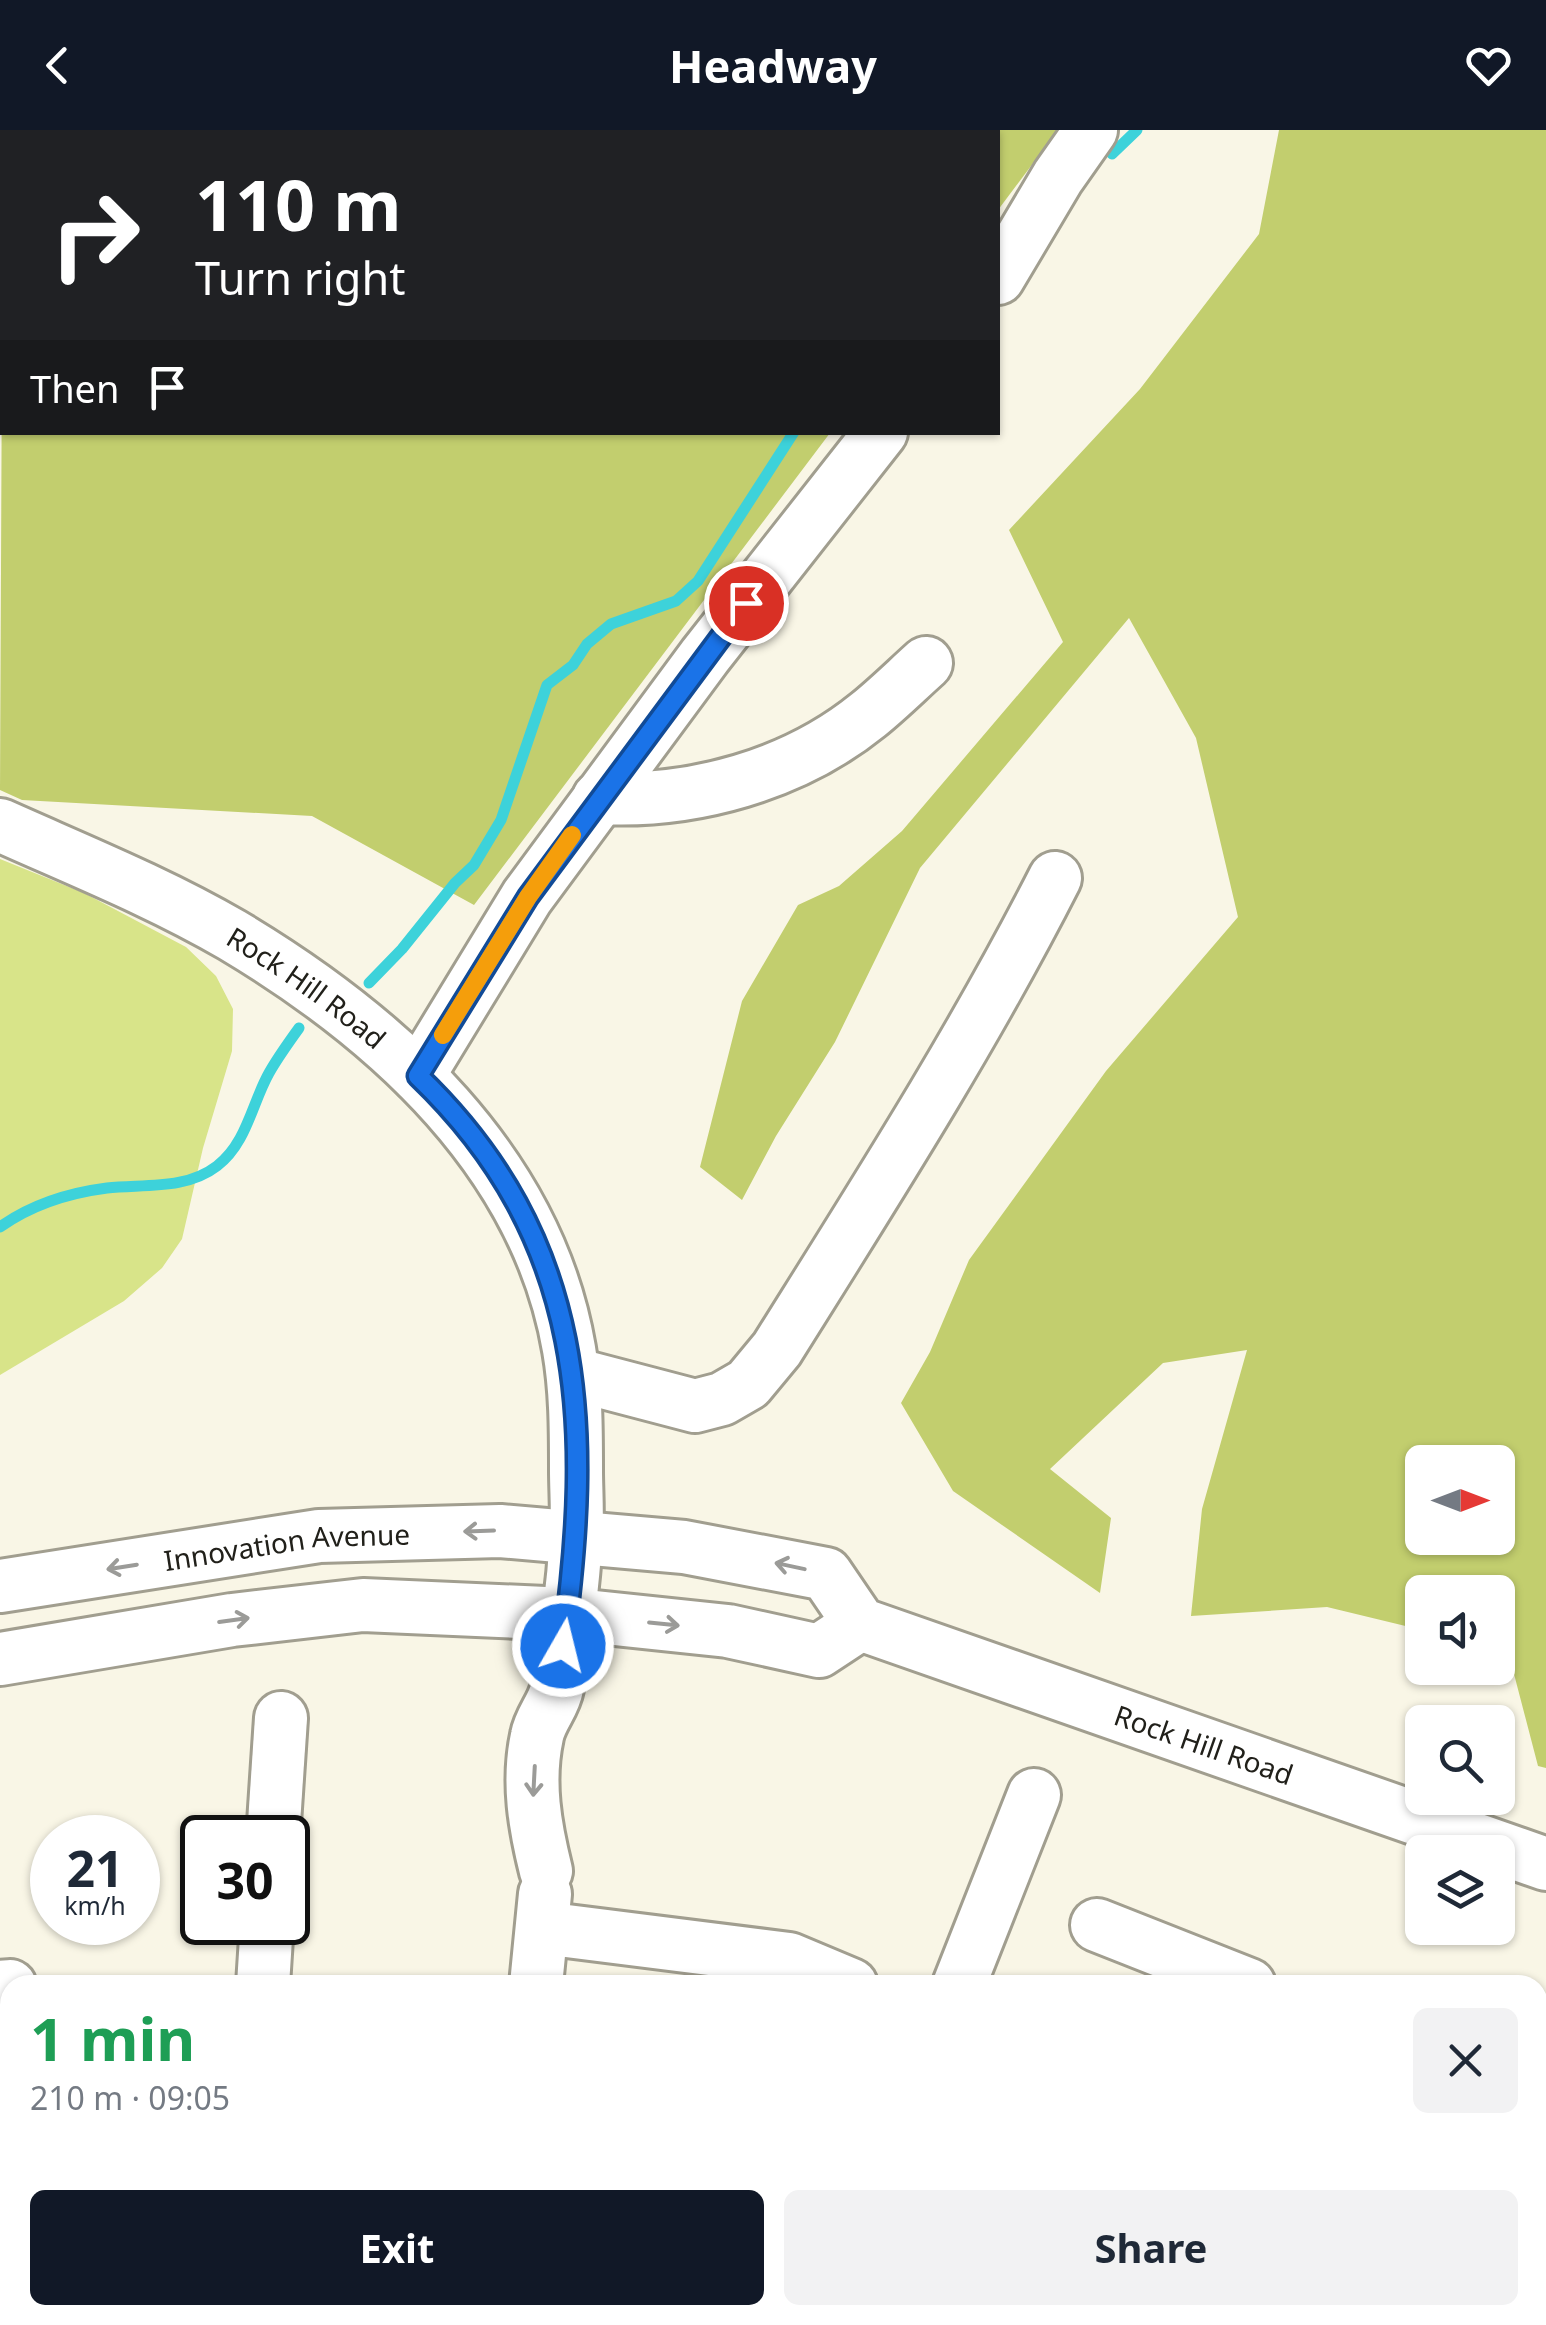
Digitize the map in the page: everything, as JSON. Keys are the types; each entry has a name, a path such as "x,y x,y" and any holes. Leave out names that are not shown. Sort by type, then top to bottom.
{"street":[{"path":"1000,275 1058,177 1092,130"},
{"path":"418,1076 528,897 599,798 879,435"},
{"path":"599,798 667,798 725,786 799,758 866,717 926,663"},
{"name":"Rock Hill Road","path":"0,825 140,888 230,934 316,988 367,1028 418,1076 475,1136 510,1190 553,1285 573,1374 577,1428 577,1536 556,1693 571,1748 568,1812 546,1870 543,1928"},
{"path":"573,1374 695,1406 722,1400 748,1384 777,1349 937,1093 1055,878"},
{"name":"Innovation Avenue","path":"0,1586 319,1536 500,1531 577,1536"},
{"path":"0,1660 214,1623 363,1605 567,1614 728,1631 819,1651 860,1624 826,1574 684,1547 577,1536"},
{"name":"Rock Hill Road","path":"860,1624 1546,1864"},
{"path":"275,1815 282,1718"},
{"path":"963,1975 1034,1795"},
{"path":"1097,1925 1224,1975"},
{"path":"537,1975 543,1928 789,1959 823,1975"},
{"path":"264,1975 266,1945"}],"green space":[{"path":"1000,130 1058,130 1000,207"},
{"path":"1279,130 1546,130 1546,1768 1538,1766 1515,1678 1515,1575 1405,1575 1405,1626 1327,1607 1191,1616 1202,1509 1247,1350 1163,1363 1050,1469 1111,1518 1100,1593 953,1491 901,1403 930,1352 969,1260 1106,1071 1238,917 1196,738 1129,618 920,868 835,1042 776,1136 742,1200 700,1167 742,1001 798,905 839,886 902,831 1063,642 1009,530 1140,389 1259,234"},
{"path":"2,435 828,435 474,905 312,816 22,800 0,790"},
{"path":"0,859 84,893 186,947 216,976 233,1009 232,1051 203,1148 182,1239 162,1268 124,1301 0,1375"}],"waterway":[{"path":"1112,154 1137,130"},
{"path":"369,983 474,865 501,820 547,685 573,665 587,644 611,624 676,601 698,581 792,435"},
{"path":"0,1227 37,1206 78,1193 178,1182 205,1174 235,1146 269,1073 299,1028"}],"slow traffic":[{"path":"443,1035 528,897 572,835"}],"route":[{"path":"563,1646 577,1536 577,1428 573,1374 561,1315 536,1241 510,1190 475,1136 418,1076 528,897 746,603"}]}
